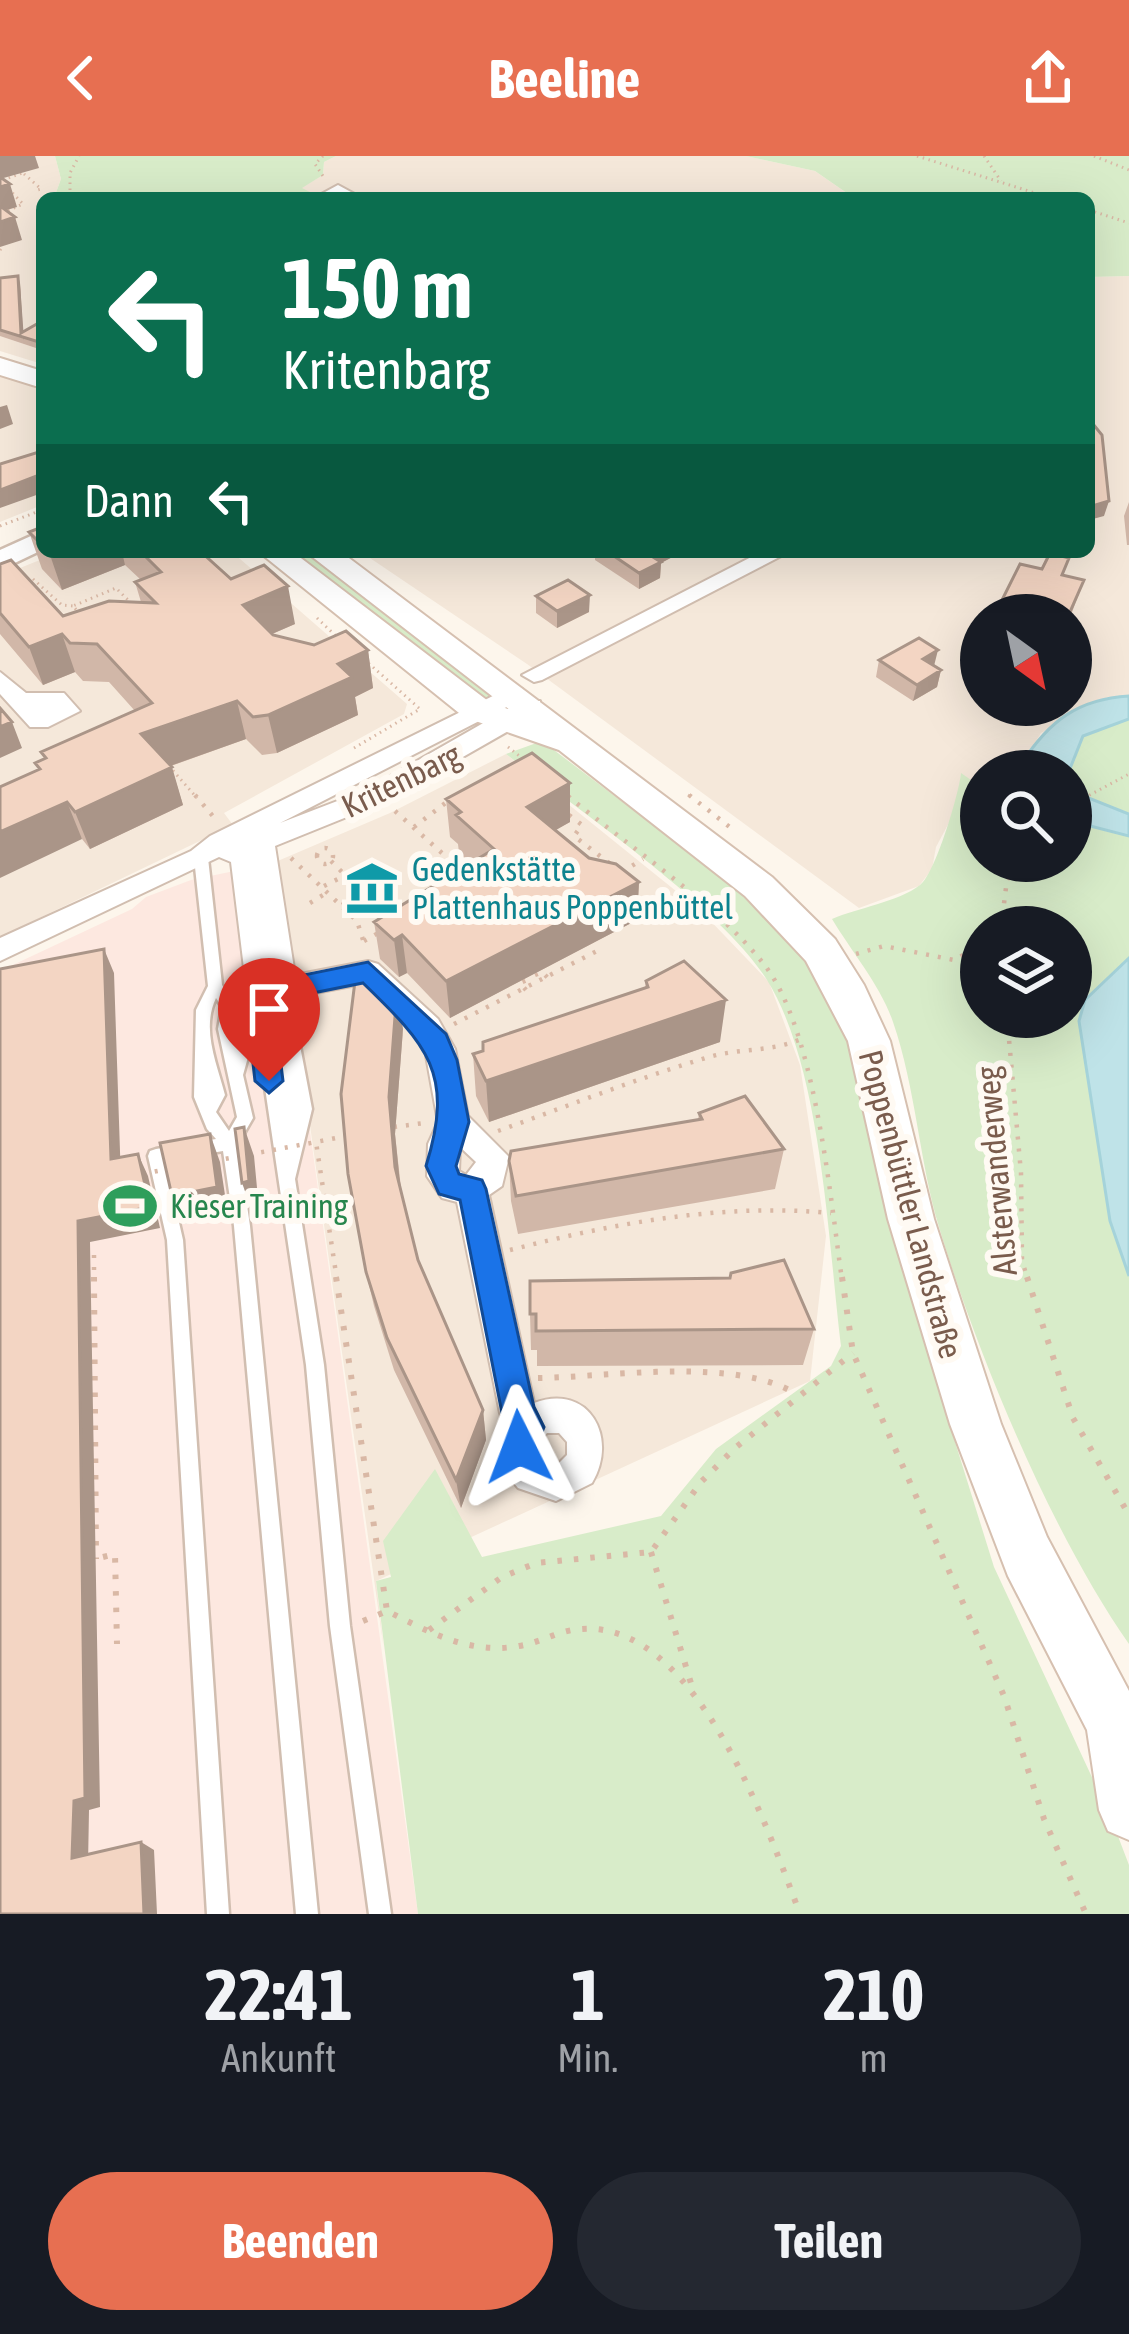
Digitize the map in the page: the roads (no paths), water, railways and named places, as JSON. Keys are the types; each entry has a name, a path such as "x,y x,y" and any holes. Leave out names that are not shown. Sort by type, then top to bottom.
{"main road":[{"path":"0,366 36,378"},
{"name":"Poppenbüttler Landstraße","path":"282,558 476,709 518,717"},
{"name":"Poppenbüttler Landstraße","path":"328,558 518,717 579,749 744,878 828,962 862,1024 889,1102 908,1206 979,1439 1037,1576 1122,1734 1129,1810"}],"street":[{"path":"0,545 36,528"},
{"path":"0,545 36,540"},
{"path":"0,561 36,542"},
{"name":"Kritenbarg","path":"0,950 201,858 375,796 518,717 769,558"},
{"path":"0,679 20,701"},
{"name":"Kritenbarg","path":"260,839 476,709"},
{"path":"260,839 276,998 366,957 433,1034 443,1060 438,1122 444,1144 443,1176 454,1188 472,1189 518,1413 528,1427"}],"lane":[{"path":"201,858 214,986 202,1010 202,1097 213,1124 230,1143 242,1226 308,1914"},
{"path":"214,986 230,1005 225,1029 238,1070 245,1118 230,1143 156,1156 175,1240 218,1914"},
{"path":"276,998 304,1109 288,1177"},
{"path":"276,998 275,1125 288,1177 380,1914"}],"water":[{"path":"1129,696 1129,719 1083,736 1077,750 1031,750 1052,726 1092,726 1092,703"},
{"path":"1092,799 1129,814 1129,836 1092,826"},
{"path":"1129,958 1129,1276 1110,1221 1082,1038 1092,1038 1092,993"}],"place":[{"name":"Gedenkstätte Plattenhaus Poppenbüttel","path":"372,888"},
{"name":"Kieser Training","path":"130,1206"}]}
